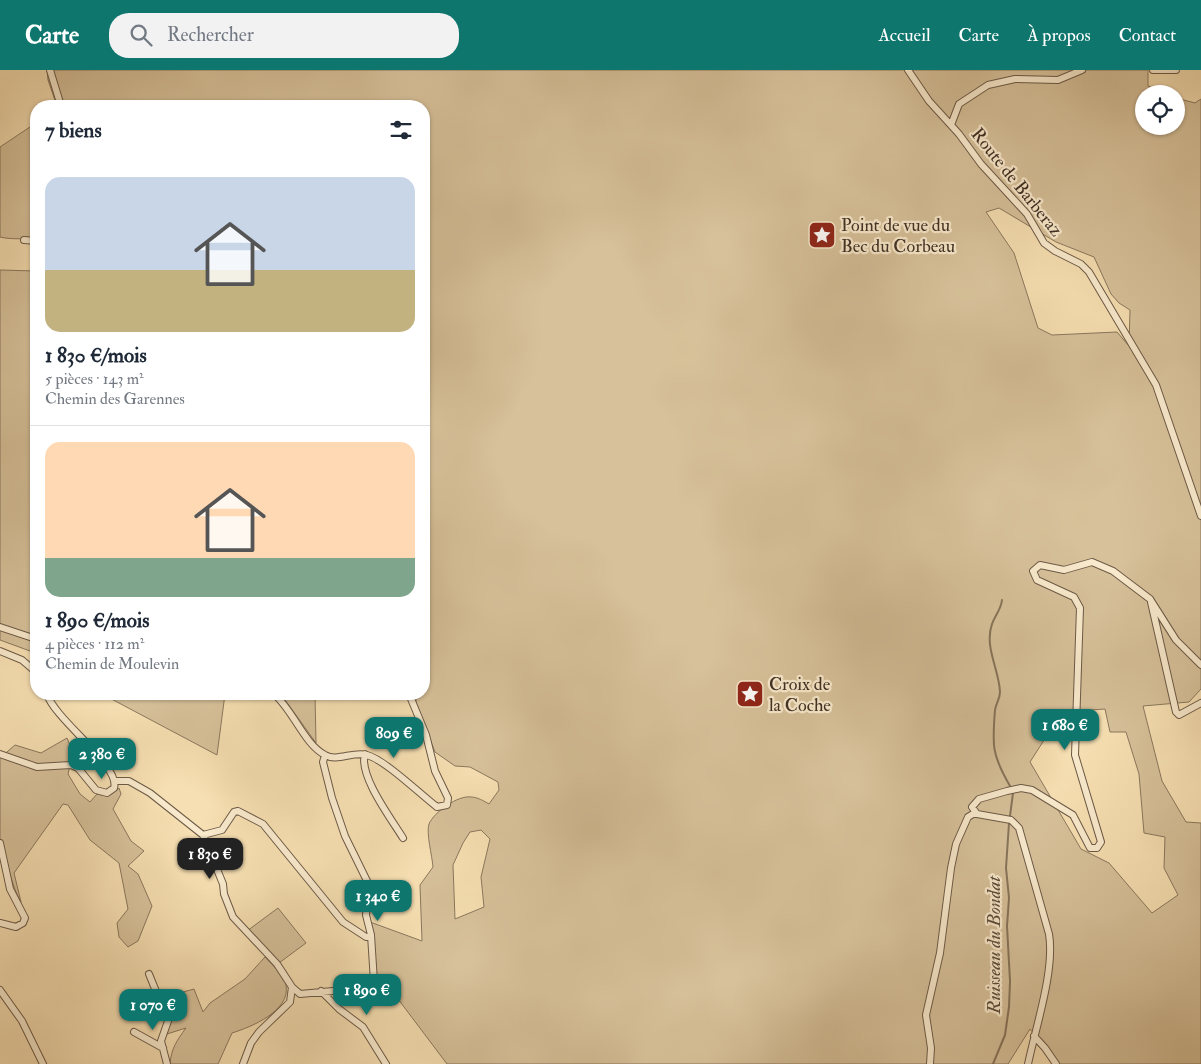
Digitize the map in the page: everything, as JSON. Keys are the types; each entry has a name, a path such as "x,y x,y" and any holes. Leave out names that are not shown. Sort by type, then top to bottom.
{"street":[{"path":"50,70 59,100"},
{"name":"Route de Barberaz","path":"908,70 929,101 951,124 981,164 1027,214 1044,243 1055,251 1081,264 1089,272 1156,385 1201,516"},
{"path":"951,124 959,104 988,85 1015,79 1058,80 1082,70"},
{"path":"1153,70 1176,70"},
{"path":"24,240 30,240"},
{"path":"977,814 972,807 980,799 1020,788 1032,790 1070,812 1078,821 1086,844 1093,849 1100,846 1099,831 1075,755 1080,608 1074,597 1037,580 1033,571 1040,565 1058,571 1084,563 1098,563 1113,571 1150,599 1176,640 1201,665"},
{"path":"1150,599 1176,712 1179,715 1183,714 1201,703"},
{"path":"0,627 30,636"},
{"path":"0,651 22,660 30,667"},
{"path":"0,754 38,767 71,765 78,768 96,790 104,793 112,791 115,781 111,772 91,747 55,711 49,700"},
{"path":"280,700 291,711 316,748 325,755 335,757 365,754 379,761 437,807 447,805 448,798 435,771 426,735 411,700"},
{"path":"365,754 364,766 372,786 403,838"},
{"path":"115,781 129,781 150,793 203,835 223,884 224,894 233,917 278,964 292,987 300,994 355,989 374,982 370,937 372,935 366,916 368,884 345,836 332,798 323,762 325,755"},
{"path":"203,835 222,830 234,812 238,811 263,824 344,922 366,937 370,937"},
{"path":"930,1064 931,1048 926,1015 940,953 951,868 956,844 968,817 973,814 1011,820 1019,828 1049,934 1051,945 1049,964 1028,1064"},
{"path":"0,843 10,889 25,918 21,925 16,927 0,923"},
{"path":"149,974 168,1021 161,1041 167,1064"},
{"path":"243,1064 251,1043 259,1032 290,1002 292,987"},
{"path":"0,990 22,1021 43,1064"},
{"path":"321,991 339,1009 364,1027 386,1064"},
{"path":"134,1032 163,1048"},
{"path":"1034,1036 1056,1064"}],"shaded area":[{"path":"47,70 1148,70 1148,85 1135,85 1135,135 1185,135 1185,100 1195,103 1201,99 1201,689 1189,702 1143,706 1162,781 1186,822 1201,823 1201,1064 1059,1064 1030,1029 1008,1064 447,1064 392,991 376,975 370,922 422,941 420,885 433,867 429,824 436,814 453,802 471,797 478,798 489,804 499,790 498,782 470,767 455,766 435,752 416,702 416,700 430,700 430,100 55,100 48,80","holes":["999,208 1056,242 1094,257 1111,294 1119,303 1130,310 1129,346 1117,332 1052,335 1038,328 1014,253 986,212","1105,709 1110,732 1126,732 1139,774 1144,833 1165,837 1164,868 1178,895 1152,913 1109,863 1081,849 1030,762 1062,712","481,830 490,839 481,877 484,907 455,919 453,865 470,832"]},
{"path":"30,127 30,239 0,237 0,147"},
{"path":"0,270 30,271 30,651 0,640"},
{"path":"113,700 224,700 217,755"},
{"path":"285,700 315,700 316,743"},
{"path":"67,738 73,753 68,774 80,794 90,802 97,794 109,795 119,788 121,794 113,809 131,841 144,851 128,866 138,874 152,906 138,941 128,947 119,937 117,923 128,909 119,863 90,840 68,805 63,804 14,873 21,902 0,856 0,758 15,745 41,753"},
{"path":"278,908 306,943 279,963 247,931"},
{"path":"265,957 280,973 286,985 286,994 276,1010 259,1022 232,1033 218,1064 170,1064 175,1045 186,1028 167,1034 170,1020 161,998 194,989 203,1012 210,1003 245,979"}],"waterway":[{"name":"Ruisseau du Bondat","path":"1002,600 990,633 991,650 1000,692 995,710 994,742 997,758 1010,786"},
{"name":"Ruisseau du Bondat","path":"1010,816 1013,793"},
{"name":"Ruisseau du Bondat","path":"993,1064 1005,1035 1009,1007 1010,981 1007,926 1009,898 1006,868 1009,823"}],"place":[{"name":"Point de vue du Bec du Corbeau","path":"822,235"},
{"name":"Croix de la Coche","path":"750,694"}]}
